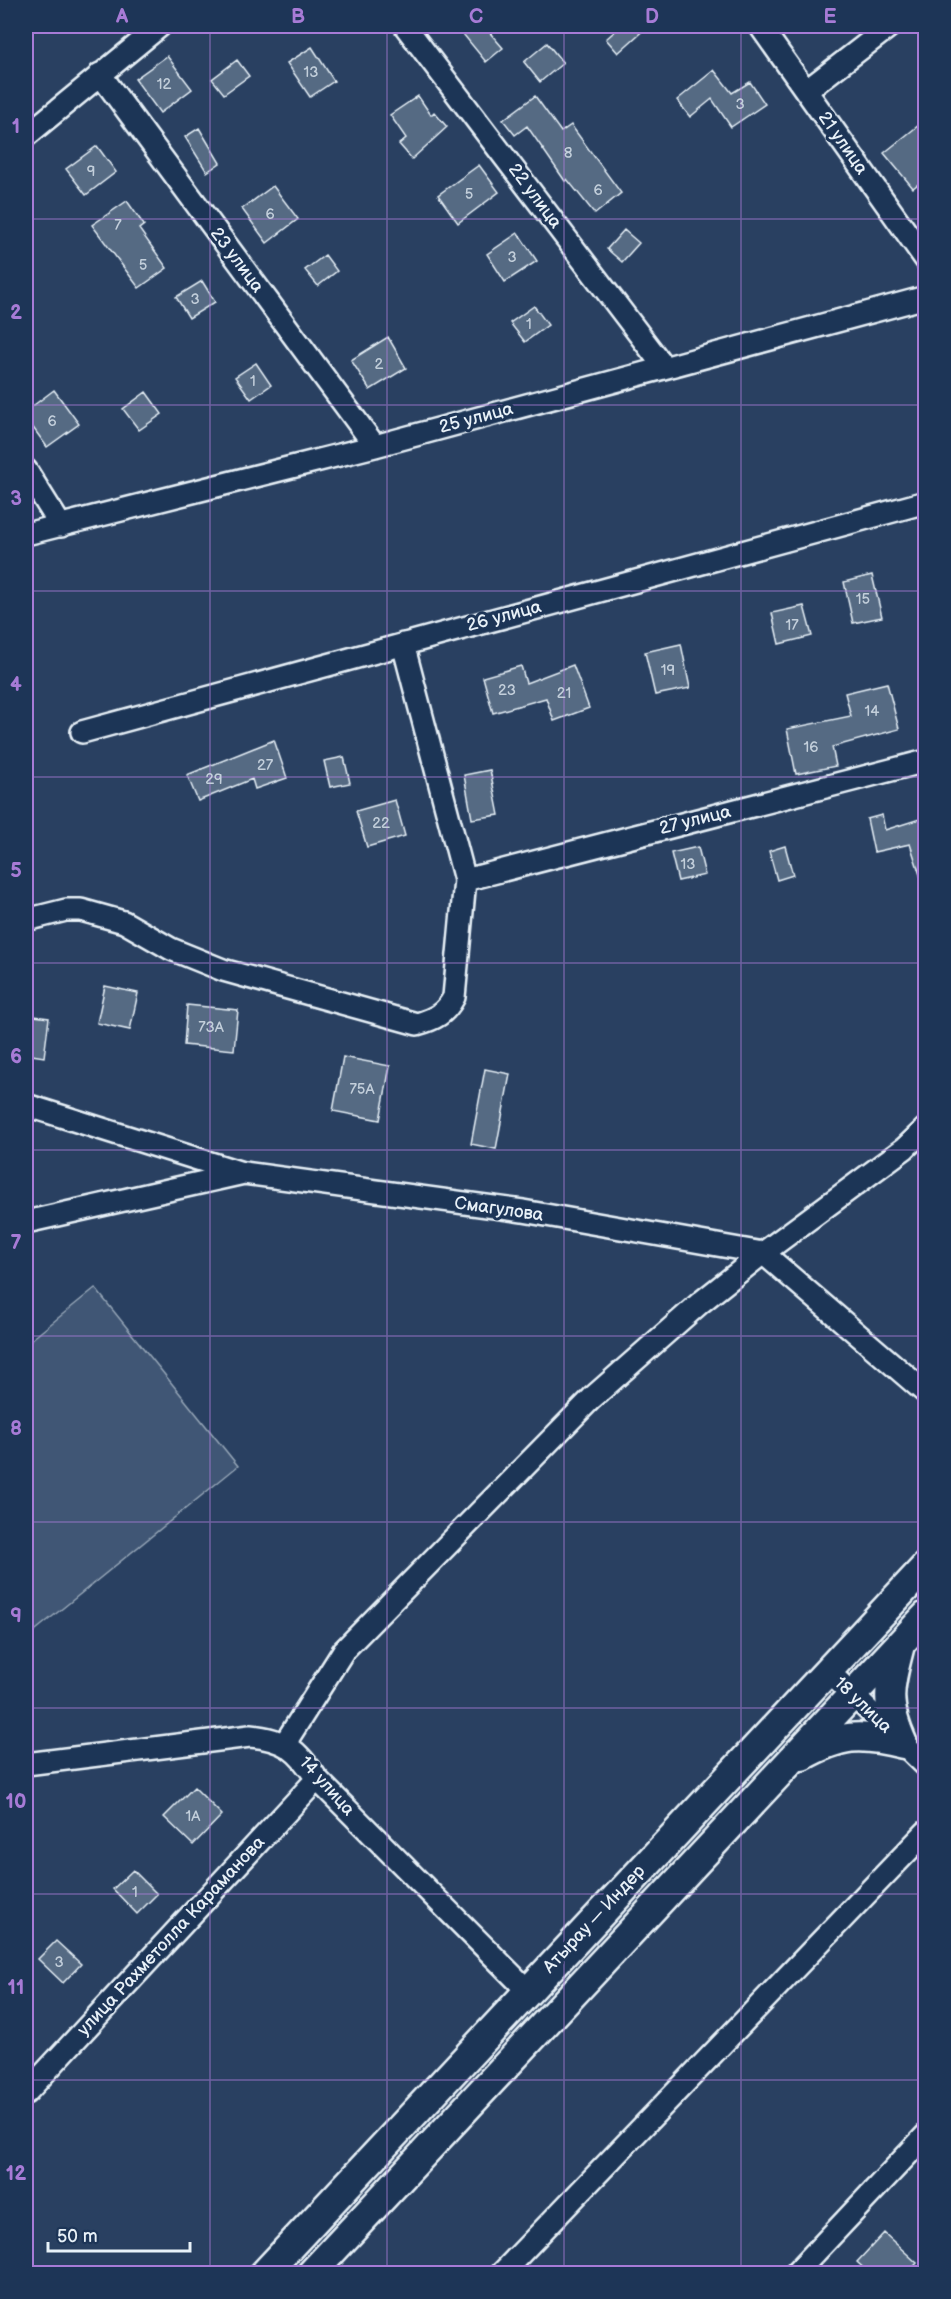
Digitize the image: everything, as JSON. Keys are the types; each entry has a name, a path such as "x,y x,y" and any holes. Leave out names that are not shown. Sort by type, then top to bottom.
{"main road":[{"name":"Атырау — Индер","path":"264,2274 926,1566"},
{"name":"Атырау — Индер","path":"311,2274 926,1616"},
{"path":"900,1643 890,1684 889,1704 892,1720 903,1744"},
{"path":"787,1765 816,1749 854,1736 872,1736 903,1744"}],"street":[{"path":"26,136 160,26"},
{"name":"22 улица","path":"405,26 664,367"},
{"name":"21 улица","path":"760,26 926,260"},
{"path":"806,91 890,26"},
{"name":"23 улица","path":"100,74 375,446"},
{"name":"25 улица","path":"26,534 375,446 926,297"},
{"path":"26,470 61,526"},
{"name":"26 улица","path":"82,732 926,502"},
{"path":"26,920 66,910 81,909 124,922 171,949 223,970 417,1024 447,1011 454,997 465,880 403,644"},
{"name":"27 улица","path":"465,880 926,761"},
{"path":"26,1105 244,1173"},
{"path":"285,1743 344,1650 592,1398 700,1303 763,1253 905,1148 926,1128"},
{"name":"Смагулова","path":"26,1222 244,1173 523,1211 763,1253"},
{"path":"763,1253 926,1392"},
{"name":"18 улица","path":"827,1670 926,1766"},
{"name":"14 улица","path":"26,1764 250,1736 285,1743 303,1758 317,1779 528,1991"},
{"name":"улица Рахметолла Караманова","path":"26,2093 317,1779"},
{"path":"501,2274 926,1832"},
{"path":"795,2274 926,2135"}],"shaded area":[{"path":"95,1288 238,1466 26,1638 26,1344"}],"building":[{"path":"474,26 484,26 503,48 486,62 463,34"},
{"path":"621,26 648,26 618,53 606,39"},
{"path":"547,43 563,63 540,82 524,62"},
{"path":"312,47 334,81 310,97 287,63"},
{"path":"167,56 192,89 160,113 135,79"},
{"path":"237,60 249,76 224,94 212,79"},
{"path":"714,70 732,93 750,82 765,104 731,127 712,99 690,117 677,100"},
{"path":"418,96 431,115 434,112 447,127 412,159 399,144 406,138 390,115"},
{"path":"535,96 561,132 571,125 621,193 595,214 567,179 565,181 527,126 515,135 503,120"},
{"path":"919,125 926,134 926,178 913,188 884,153"},
{"path":"199,128 220,163 207,172 185,137"},
{"path":"97,146 116,172 86,195 66,169"},
{"path":"479,165 499,192 458,223 438,195"},
{"path":"273,186 298,219 267,243 242,209"},
{"path":"127,201 144,225 139,229 167,268 139,288 92,225"},
{"path":"624,230 639,243 622,262 607,249"},
{"path":"518,233 537,261 505,282 487,254"},
{"path":"325,255 337,271 318,286 305,270"},
{"path":"202,281 215,302 189,318 176,297"},
{"path":"534,306 548,325 525,342 510,323"},
{"path":"388,337 406,368 370,390 351,360"},
{"path":"256,363 271,385 251,399 235,377"},
{"path":"54,390 79,424 47,447 26,418 26,411"},
{"path":"146,392 162,414 139,430 123,409"},
{"path":"872,575 882,617 853,623 844,582"},
{"path":"804,606 812,636 779,644 772,613"},
{"path":"681,644 690,688 655,695 645,652"},
{"path":"573,665 589,708 554,721 546,698 493,713 483,677 521,666 526,683"},
{"path":"887,683 899,729 832,747 836,766 796,774 787,729 851,716 845,693"},
{"path":"274,740 287,778 255,789 252,779 198,801 187,775"},
{"path":"344,757 350,783 330,787 324,761"},
{"path":"490,770 499,815 472,819 464,775"},
{"path":"395,800 405,836 367,847 356,811"},
{"path":"882,815 885,830 926,817 926,881 922,881 910,844 874,852 867,819"},
{"path":"785,846 793,875 777,880 769,851"},
{"path":"698,847 705,875 678,881 671,853"},
{"path":"105,986 138,993 130,1030 97,1023"},
{"path":"187,1005 238,1010 234,1050 184,1045"},
{"path":"26,1015 49,1018 44,1057 26,1054"},
{"path":"343,1057 390,1066 380,1120 333,1111"},
{"path":"485,1069 510,1074 496,1149 471,1144"},
{"path":"194,1787 222,1815 193,1845 164,1817"},
{"path":"133,1870 157,1894 137,1914 113,1889"},
{"path":"56,1941 81,1964 63,1983 38,1959"},
{"path":"884,2233 917,2263 907,2274 870,2274 857,2262"}]}
